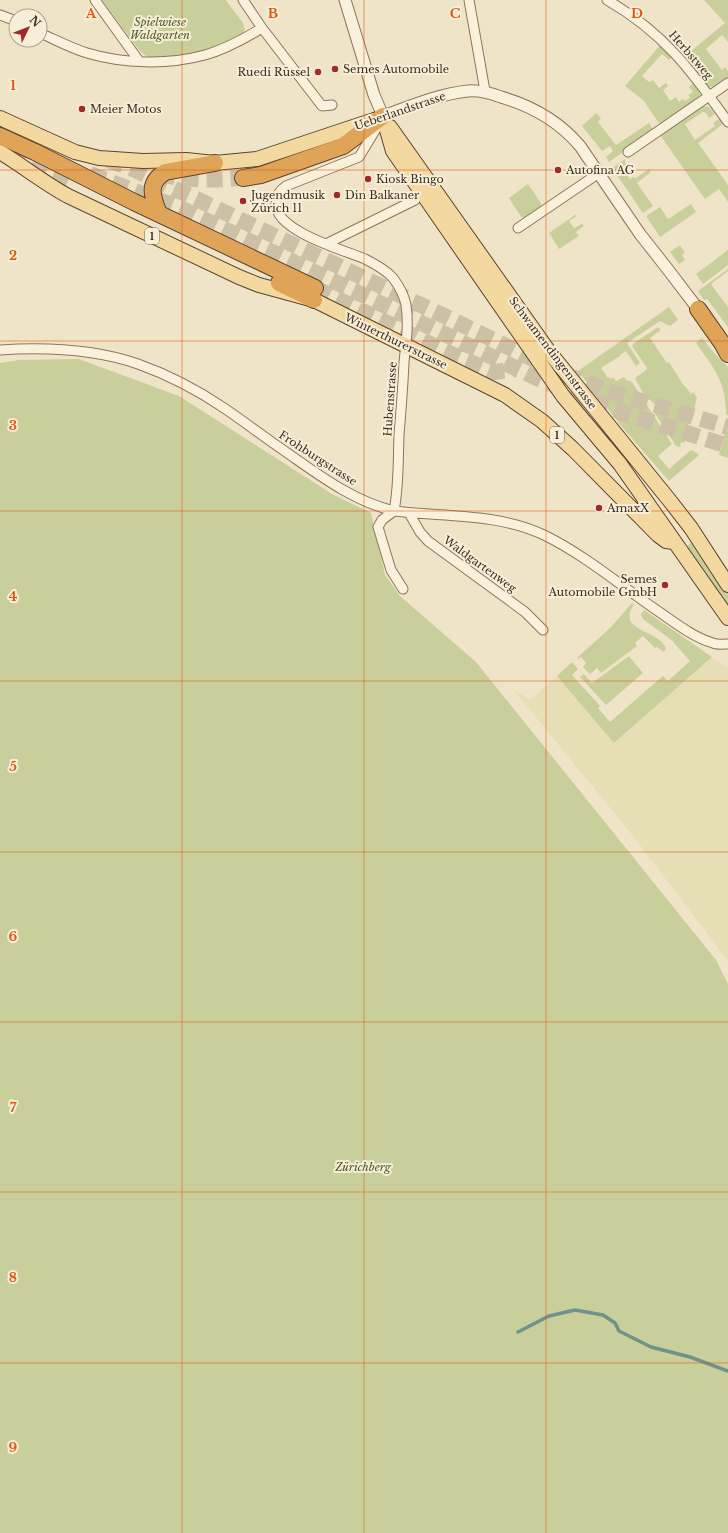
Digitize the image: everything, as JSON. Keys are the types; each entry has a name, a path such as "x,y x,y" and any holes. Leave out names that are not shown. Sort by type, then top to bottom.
{"highway":[{"path":"243,178 261,175 343,146 383,116"},
{"path":"0,136 159,214 314,294"},
{"path":"159,214 152,188 153,183 158,176 165,172 215,163"},
{"path":"69,182 314,294"},
{"path":"698,309 728,354"}],"main road":[{"name":"Ueberlandstrasse","path":"0,118 75,152 99,158 128,160 186,160 215,163 257,159 383,116"},
{"name":"Schwamendingenstrasse","path":"383,116 559,365 691,528 728,585"},
{"name":"Schwamendingenstrasse","path":"383,116 393,151 563,396 620,464 674,542"},
{"name":"Winterthurerstrasse","path":"0,152 50,186 68,196 219,269 259,285 314,294 406,346 505,395 542,421 573,449 658,535 666,541 674,542 728,618"},
{"path":"674,542 683,537 691,528"}],"street":[{"path":"95,0 139,61"},
{"path":"243,0 262,28 322,106 332,105"},
{"name":"Schwamendingenstrasse","path":"346,0 374,95 383,116"},
{"path":"469,0 485,91"},
{"name":"Herbstweg","path":"607,0 627,12 663,41 686,64 728,122"},
{"path":"48,37 87,53 139,61 164,61 204,55 235,44 262,28"},
{"path":"628,152 728,83"},
{"name":"Ueberlandstrasse","path":"383,116 451,94 470,91 485,91 524,104 540,112 557,124 580,146 640,234 698,309"},
{"name":"Hubenstrasse","path":"383,116 359,157 286,186 277,197 276,207 279,214 298,230 326,244 365,259 382,269 392,276 403,294 406,303 407,320 406,346 394,511"},
{"path":"518,228 599,173"},
{"path":"326,244 415,200"},
{"name":"Frohburgstrasse","path":"0,350 50,348 97,353 138,364 178,382 223,408 335,486 381,508 409,513 488,519 519,526 543,535 585,560 669,618 695,634 715,644 728,644"},
{"path":"394,511 382,520 378,527 391,570 403,589"},
{"name":"Waldgartenweg","path":"409,513 420,532 428,540 525,612 543,630"}],"shaded area":[{"path":"712,657 728,668 728,961 633,836 514,690 530,700 557,676 614,743"}],"green space":[{"name":"Spielwiese Waldgarten","path":"102,0 226,0 243,23 245,31 240,36 217,46 172,57 150,58 139,50"},
{"path":"704,0 728,0 728,42 722,35 706,49 722,70 725,67 728,71 728,80 716,88 708,86 685,56 725,23"},
{"path":"661,44 673,56 669,60 662,54 642,76 649,82 653,80 659,88 666,83 668,86 663,90 670,101 676,97 679,102 683,99 685,101 690,98 688,95 693,92 689,87 692,84 697,88 700,96 700,98 662,125 658,122 644,101 625,86"},
{"path":"703,106 709,107 715,114 709,118 706,113 703,112 685,124 695,140 715,126 713,123 719,119 723,124 698,143 728,185 728,202 719,189 705,199 660,135"},
{"path":"596,113 601,118 598,122 616,145 649,123 654,131 609,162 606,157 613,151 610,146 602,151 582,126"},
{"path":"625,159 625,163 632,172 627,175 630,179 633,177 636,178 649,169 651,172 637,183 653,206 643,213 612,168"},
{"path":"528,184 541,203 541,206 525,218 521,217 509,198"},
{"path":"691,204 696,212 660,237 646,216 660,207 668,219"},
{"path":"575,215 577,216 569,221 574,228 582,224 584,226 576,232 579,236 559,249 549,233"},
{"path":"680,245 685,253 682,255 685,260 679,264 670,252"},
{"path":"728,250 728,265 703,284 696,274"},
{"path":"728,269 728,271 711,284 728,307 728,327 707,299 704,300 698,291"},
{"path":"669,307 678,320 670,326 660,321 627,343 640,363 636,366 626,351 601,368 608,378 610,377 611,379 613,377 616,381 624,377 626,380 632,382 672,444 658,456 669,469 691,450 699,455 669,481 622,427 578,371"},
{"path":"658,327 661,330 650,338 667,363 669,362 684,386 691,394 693,392 697,397 693,414 691,413 684,443 681,442 680,447 676,446 654,412 658,407 649,400 635,378 647,368 632,346 634,343"},
{"path":"702,338 728,367 728,416 726,414 724,393 718,376 696,343"},
{"name":"Zürichberg","path":"79,359 179,396 332,494 371,513 385,575 400,596 476,662 716,960 728,984 728,1533 0,1533 0,363 19,360"},
{"path":"728,422 728,458 719,455"},
{"path":"692,541 728,591 728,608 686,548"},
{"path":"632,603 634,604 630,613 630,620 634,625 662,642 666,648 664,652 657,647 655,648 643,636 635,643 637,646 601,673 597,668 590,674 583,667 586,663 581,657 578,659 577,658 611,627"},
{"path":"644,610 712,657 614,743 557,676 572,662 578,669 572,675 600,706 598,708 610,722 663,676 668,681 690,661 674,642 643,619 641,614"},
{"path":"629,656 643,673 606,705 580,677 584,674 592,683"}],"waterway":[{"path":"518,1332 549,1316 575,1310 603,1315 615,1323 619,1331 651,1347 690,1357 728,1371"}],"tunnel":[{"path":"10,154 69,182"},
{"path":"108,160 131,168 562,373 602,389 728,427"},
{"path":"90,174 180,208 543,381 624,413 728,446"},
{"path":"159,174 180,178 243,178"},
{"path":"315,288 451,354 494,372 516,369"}],"place":[{"name":"Semes Automobile","path":"335,69"},
{"name":"Ruedi Rüssel","path":"318,72"},
{"name":"Meier Motos","path":"82,109"},
{"name":"Autofina AG","path":"558,170"},
{"name":"Kiosk Bingo","path":"368,179"},
{"name":"Din Balkaner","path":"337,195"},
{"name":"Jugendmusik Zürich 11","path":"243,201"},
{"name":"AmaxX","path":"599,508"},
{"name":"Semes Automobile GmbH","path":"665,585"}]}
